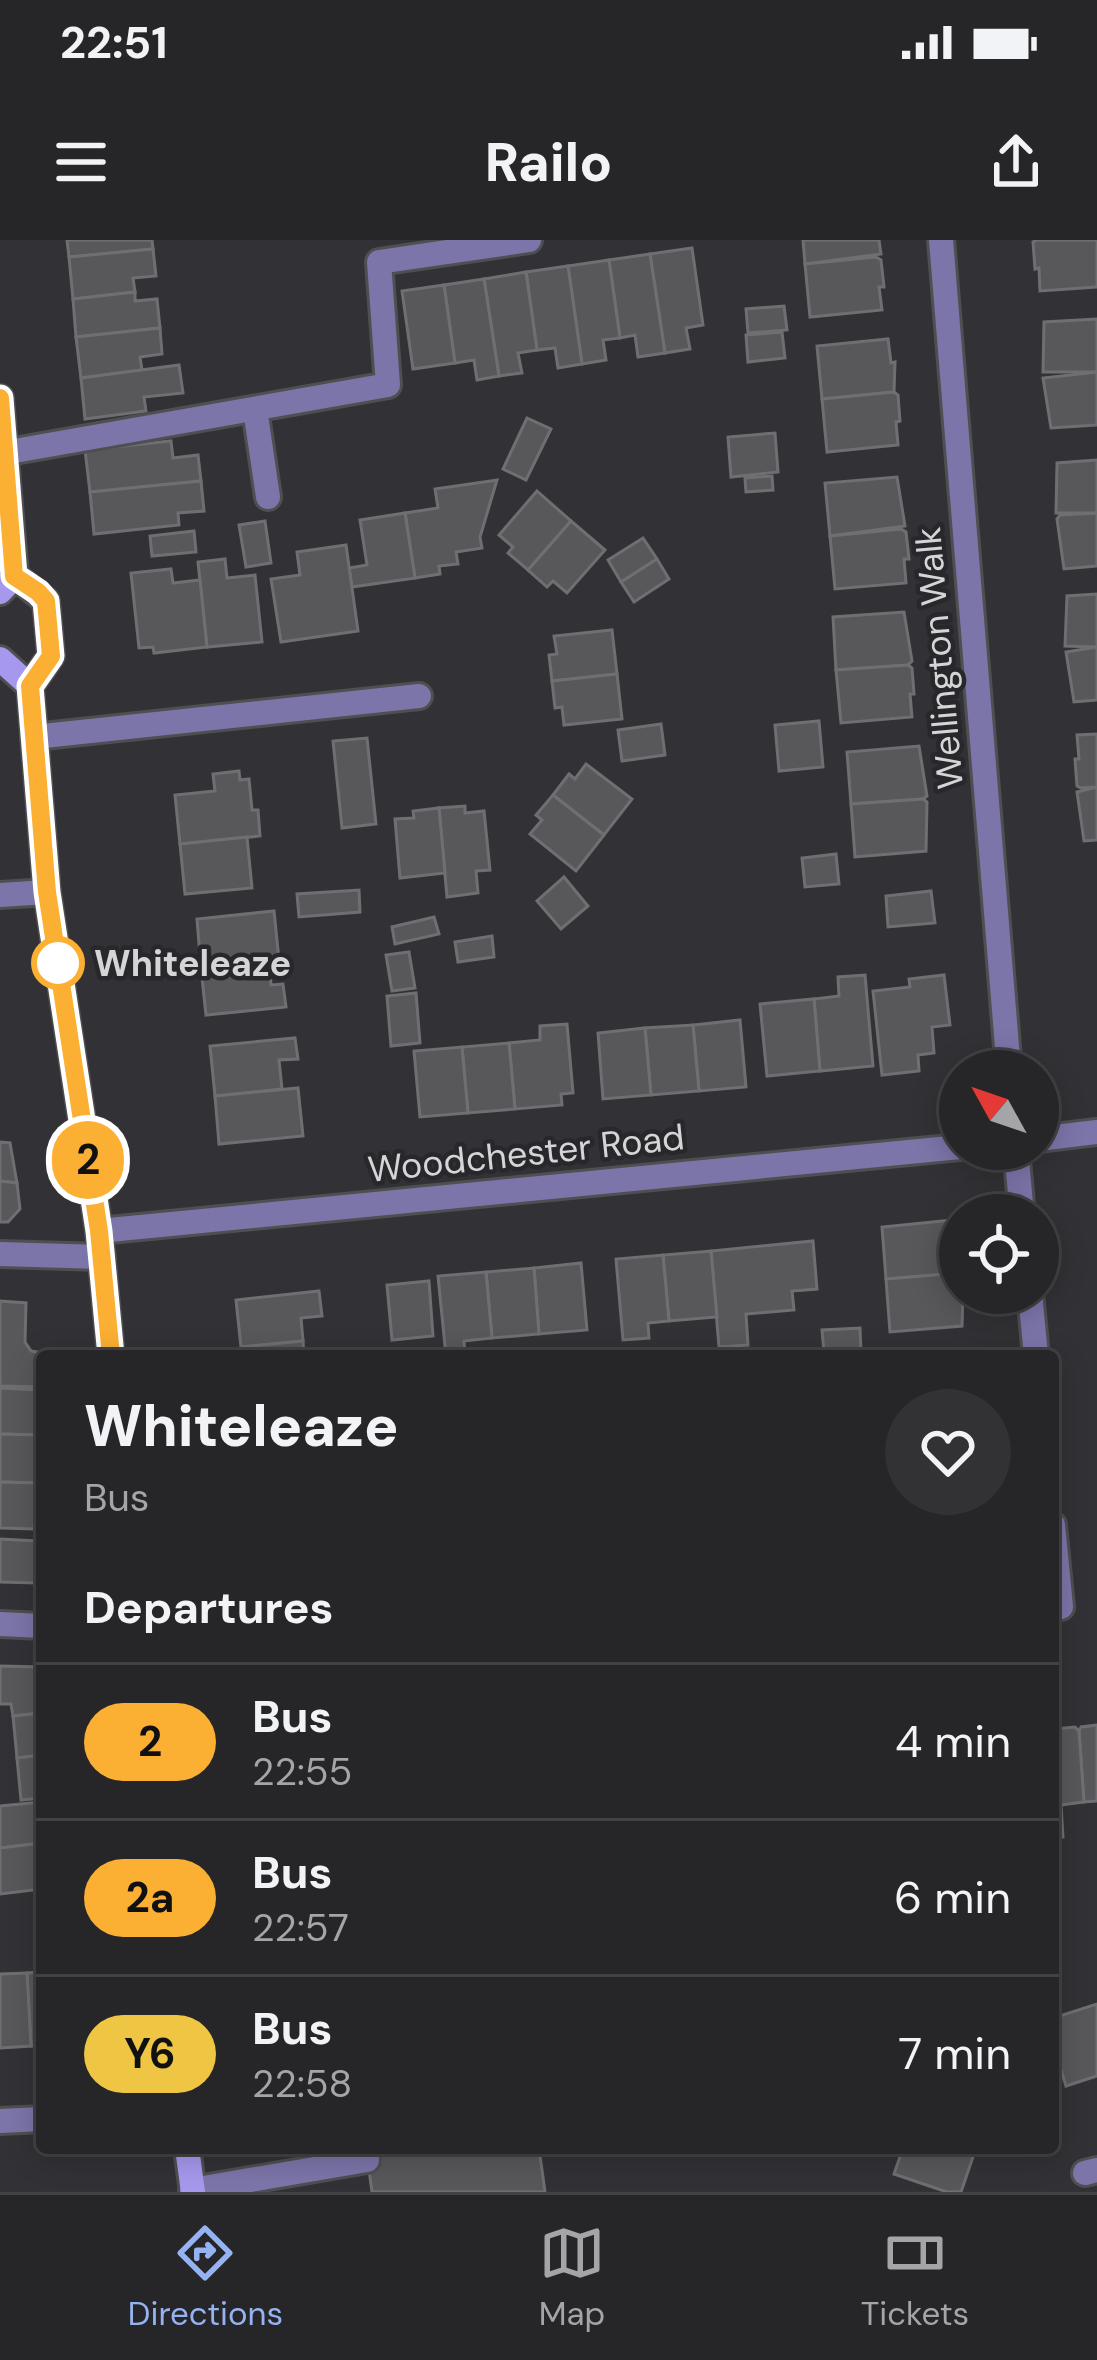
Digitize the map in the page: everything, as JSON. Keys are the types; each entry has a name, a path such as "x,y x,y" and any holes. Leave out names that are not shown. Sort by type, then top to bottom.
{"main road":[{"path":"0,398 7,584 38,592 46,601 51,656 30,686 47,892 100,1244 110,1350"},
{"path":"0,659 30,686"},
{"path":"188,2154 192,2191"}],"street":[{"path":"3,453 388,385 379,262 529,240"},
{"name":"Wellington Walk","path":"941,240 1008,1050"},
{"path":"254,409 268,496"},
{"path":"34,737 418,696"},
{"path":"0,895 47,892"},
{"path":"1059,1136 1097,1132"},
{"name":"Woodchester Road","path":"0,1255 939,1149"},
{"path":"1032,1314 1035,1350"},
{"path":"1059,1587 1061,1607"},
{"path":"0,1624 36,1626"},
{"path":"0,2121 36,2119"},
{"path":"192,2191 367,2160"}],"building":[{"path":"67,240 152,240 153,249 69,257"},
{"path":"803,240 879,240 881,254 805,264"},
{"path":"1097,240 1097,287 1040,291 1033,242"},
{"path":"692,248 703,325 686,328 690,349 665,353 650,254"},
{"path":"153,249 156,276 133,278 135,292 73,299 69,257"},
{"path":"650,254 665,353 638,357 635,335 620,338 609,260"},
{"path":"609,260 620,338 603,340 606,360 582,364 568,266"},
{"path":"881,260 882,310 810,317 805,264"},
{"path":"568,266 582,364 558,368 555,348 537,350 526,272"},
{"path":"526,272 537,350 518,353 522,373 499,376 484,279"},
{"path":"484,279 499,376 477,380 474,360 455,363 444,285"},
{"path":"444,285 455,363 413,369 402,291"},
{"path":"135,292 135,301 157,299 160,328 76,337 73,299"},
{"path":"784,306 787,330 748,333 746,309"},
{"path":"1097,319 1097,372 1043,372 1044,322"},
{"path":"160,328 162,354 140,357 142,370 81,378 76,337"},
{"path":"782,332 785,358 748,362 746,335"},
{"path":"888,339 891,363 895,362 894,392 822,399 817,346"},
{"path":"179,365 183,393 144,397 146,411 85,419 81,378"},
{"path":"1097,372 1097,425 1051,428 1043,378"},
{"path":"894,392 900,421 896,422 898,445 827,452 822,399"},
{"path":"527,418 551,429 526,480 503,469"},
{"path":"775,433 778,472 731,477 728,437"},
{"path":"171,441 173,458 198,455 201,481 90,492 85,450"},
{"path":"1097,460 1097,513 1056,513 1057,463"},
{"path":"772,476 773,490 746,492 745,478"},
{"path":"897,477 905,526 830,536 825,483"},
{"path":"497,480 480,537 482,548 456,552 458,564 439,566 440,574 415,578 405,513 438,508 435,489"},
{"path":"201,481 204,511 178,513 179,525 94,534 90,492"},
{"path":"537,491 571,521 528,570 508,553 513,547 499,535"},
{"path":"405,513 415,578 352,587 349,568 367,565 360,520"},
{"path":"1097,513 1097,566 1064,569 1057,519"},
{"path":"265,521 271,563 246,567 239,525"},
{"path":"571,521 605,550 567,593 553,581 547,587 528,570"},
{"path":"194,531 196,552 152,556 150,536"},
{"path":"906,532 909,559 904,559 906,583 835,589 830,536"},
{"path":"643,538 657,559 621,582 608,560"},
{"path":"346,545 358,631 281,642 271,579 300,575 297,552"},
{"path":"225,559 227,578 255,575 262,642 207,647 198,562"},
{"path":"657,559 669,579 634,602 621,582"},
{"path":"171,569 173,583 200,580 207,647 154,653 153,647 139,648 131,573"},
{"path":"1097,594 1097,647 1065,646 1067,596"},
{"path":"904,612 912,661 908,665 836,670 833,617"},
{"path":"612,630 617,674 552,681 549,655 557,654 554,636"},
{"path":"1097,647 1097,700 1074,702 1066,652"},
{"path":"908,665 914,694 910,694 912,717 841,723 836,670"},
{"path":"617,674 622,719 564,725 562,707 555,708 552,681"},
{"path":"819,721 823,767 779,771 775,725"},
{"path":"661,724 665,755 622,761 618,730"},
{"path":"1097,734 1097,787 1081,788 1077,786 1077,735"},
{"path":"367,738 376,824 342,828 333,741"},
{"path":"919,746 927,796 851,804 847,752"},
{"path":"586,764 632,799 604,835 553,795 569,774 575,779"},
{"path":"239,771 240,780 249,779 260,836 180,844 175,795 215,791 213,774"},
{"path":"1097,787 1097,840 1084,841 1077,792"},
{"path":"553,795 604,835 576,871 530,834 542,820 536,815"},
{"path":"927,802 926,851 855,857 851,804"},
{"path":"465,806 465,813 484,811 490,870 476,871 478,893 447,897 439,808"},
{"path":"439,808 445,873 400,878 395,819 414,818 413,811"},
{"path":"247,837 252,888 185,894 180,844"},
{"path":"836,854 839,884 805,887 802,858"},
{"path":"564,877 588,906 561,929 537,901"},
{"path":"359,890 360,912 299,917 297,894"},
{"path":"931,891 935,923 888,927 886,896"},
{"path":"274,911 279,960 201,968 197,919"},
{"path":"434,917 439,934 395,944 392,927"},
{"path":"492,936 494,957 458,962 455,942"},
{"path":"409,952 415,988 392,991 386,955"},
{"path":"269,962 271,985 283,984 286,1007 206,1015 201,968"},
{"path":"865,975 873,1066 820,1071 814,999 839,996 838,977"},
{"path":"944,975 950,1025 932,1027 934,1053 918,1055 919,1071 882,1075 873,991 910,987 909,979"},
{"path":"416,993 420,1043 391,1046 387,996"},
{"path":"814,999 820,1071 767,1076 760,1004"},
{"path":"740,1020 746,1087 699,1091 693,1025"},
{"path":"567,1024 573,1093 561,1094 562,1105 515,1109 509,1043 540,1040 540,1026"},
{"path":"693,1025 699,1091 651,1095 645,1028"},
{"path":"645,1028 651,1095 603,1099 598,1033"},
{"path":"295,1038 298,1059 279,1060 282,1089 215,1096 210,1046"},
{"path":"509,1043 515,1109 468,1113 462,1047"},
{"path":"462,1047 468,1113 420,1117 414,1051"},
{"path":"298,1088 303,1136 219,1144 215,1096"},
{"path":"0,1142 10,1143 17,1183 0,1181"},
{"path":"0,1181 17,1183 20,1209 8,1222 0,1222"},
{"path":"939,1221 939,1275 886,1279 882,1227"},
{"path":"813,1241 817,1289 792,1291 794,1310 746,1314 748,1345 719,1347 711,1251"},
{"path":"711,1251 717,1317 669,1321 663,1255"},
{"path":"663,1255 669,1321 648,1323 649,1338 623,1340 616,1259"},
{"path":"581,1263 587,1330 539,1334 534,1268"},
{"path":"534,1268 539,1334 492,1338 486,1272"},
{"path":"486,1272 492,1338 464,1341 465,1350 445,1350 438,1276"},
{"path":"939,1275 939,1314 962,1314 962,1326 890,1332 886,1279"},
{"path":"429,1281 433,1336 392,1340 387,1285"},
{"path":"319,1291 322,1316 301,1318 303,1341 241,1347 236,1300"},
{"path":"0,1301 26,1303 25,1342 36,1352 36,1387 0,1386"},
{"path":"860,1328 861,1350 824,1350 822,1330"},
{"path":"303,1341 304,1350 241,1350"},
{"path":"0,1388 36,1390 36,1435 0,1434"},
{"path":"0,1434 36,1435 36,1483 0,1482"},
{"path":"0,1482 36,1483 34,1529 0,1528"},
{"path":"0,1539 36,1541 36,1583 0,1582"},
{"path":"0,1666 36,1667 36,1714 13,1716 11,1704 0,1704"},
{"path":"36,1714 36,1756 17,1758 13,1716"},
{"path":"1097,1725 1097,1801 1084,1802 1079,1731"},
{"path":"1059,1728 1079,1731 1084,1802 1061,1805 1063,1837 1059,1837"},
{"path":"36,1756 36,1799 21,1800 17,1758"},
{"path":"36,1803 36,1844 0,1848 0,1806"},
{"path":"36,1844 36,1890 0,1894 0,1848"},
{"path":"36,1972 36,2046 31,2046 27,1973"},
{"path":"27,1973 31,2046 0,2048 0,1974"},
{"path":"1097,2004 1097,2076 1066,2086 1059,2063 1059,2016"},
{"path":"367,2154 540,2154 545,2192 372,2192"},
{"path":"901,2154 974,2154 961,2192 947,2192 894,2174"}],"bus line":[{"name":"2","path":"0,398 14,576 46,601 51,656 30,686 47,892 99,1231 110,1350"}],"place":[{"name":"Whiteleaze","path":"58,963"}]}
